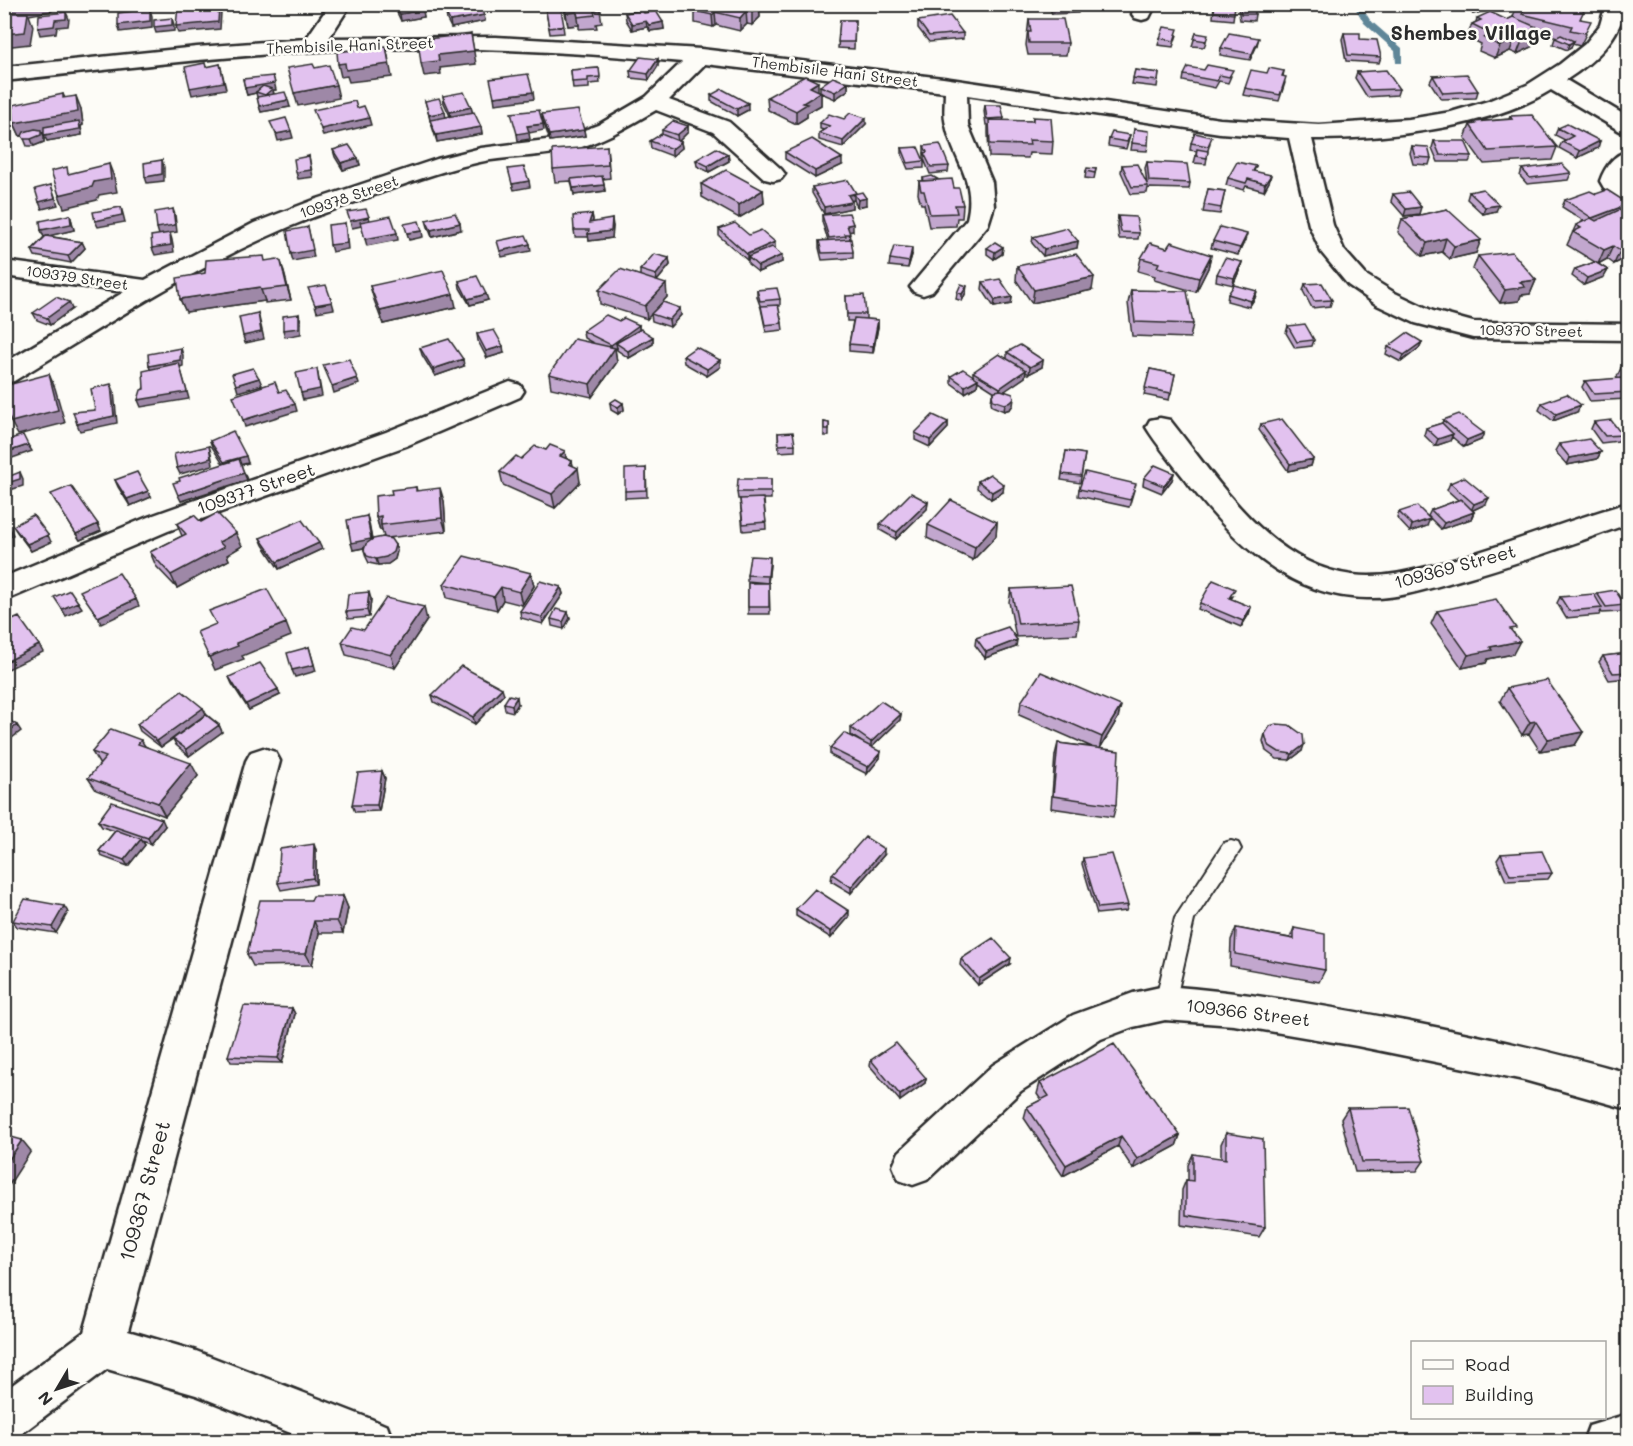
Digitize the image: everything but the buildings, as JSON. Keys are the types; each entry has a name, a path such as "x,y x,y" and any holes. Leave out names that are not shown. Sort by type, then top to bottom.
{"street":[{"path":"313,45 341,4"},
{"name":"Thembisile Hani Street","path":"4,74 313,45 464,42 701,55 956,87 1239,128 1299,130 1396,126 1449,119 1488,110 1526,95 1552,81 1595,48 1607,34 1616,4"},
{"name":"109378 Street","path":"4,375 148,288 263,228 445,164 481,155 581,140 606,130 654,102 701,55"},
{"path":"1552,81 1629,126"},
{"path":"923,287 966,238 983,210 979,173 958,126 956,87"},
{"path":"654,102 722,127 773,174"},
{"name":"109370 Street","path":"1299,130 1321,225 1333,252 1357,280 1386,299 1424,317 1473,330 1629,332"},
{"path":"1627,207 1612,181 1616,169 1629,158"},
{"name":"109379 Street","path":"4,268 148,288"},
{"name":"109377 Street","path":"4,590 169,519 396,439 510,391"},
{"name":"109369 Street","path":"1160,427 1235,519 1256,541 1272,554 1297,568 1343,585 1365,588 1406,584 1482,563 1629,513"},
{"name":"109367 Street","path":"102,1346 263,761"},
{"name":"109366 Street","path":"913,1166 1007,1078 1087,1027 1133,1010 1165,1003 1234,1008 1357,1029 1524,1062 1629,1090"},
{"path":"4,1419 102,1346 196,1373 371,1442"},
{"path":"1605,1442 1629,1437"}],"lane":[{"path":"1165,1003 1185,918 1231,849"}],"waterway":[{"path":"1356,4 1367,21 1399,50 1399,61"}],"district":[{"name":"Shembes Village","path":"1471,33"}]}
